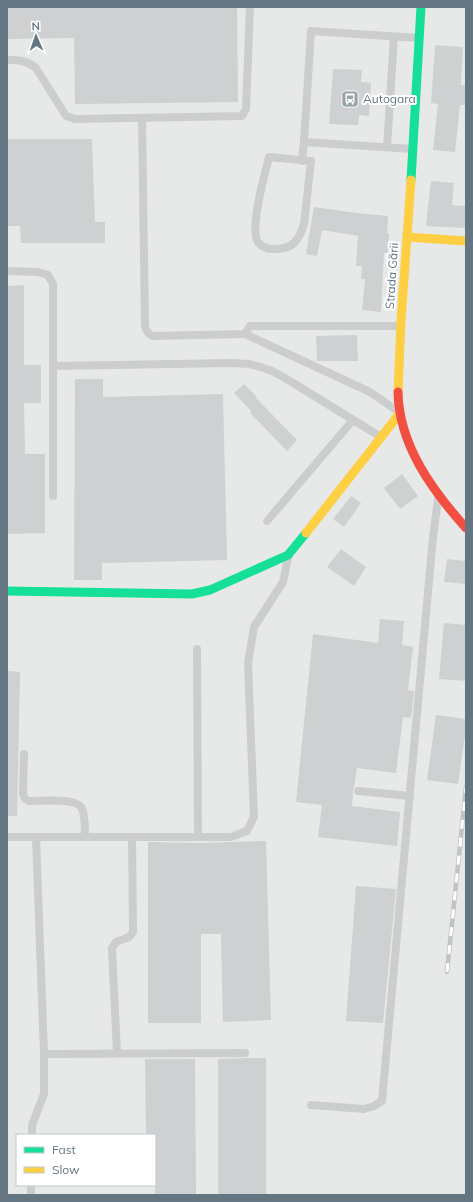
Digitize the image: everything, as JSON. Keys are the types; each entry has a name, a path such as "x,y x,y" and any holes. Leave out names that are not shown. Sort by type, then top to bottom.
{"main road":[{"name":"Strada Gării","path":"421,7 414,150 400,326 398,397 404,432 424,474 438,496 466,528"},
{"path":"407,237 466,241"},
{"path":"7,591 192,594 210,590 288,555 400,413"}],"lane":[{"path":"7,60 29,62 36,68 66,116 75,119 242,116 246,109 250,7"},
{"path":"302,161 312,31 419,38"},
{"path":"387,148 394,36"},
{"path":"142,118 145,326 150,335 245,334 370,392 400,413"},
{"path":"304,142 414,150"},
{"path":"269,157 302,161 311,161 304,224 301,233 292,245 286,248 269,249 262,246 258,241 255,230 256,216 269,157"},
{"path":"7,272 38,272 48,275 53,284 53,496"},
{"path":"245,334 250,326 400,326"},
{"path":"53,366 249,364 261,367 285,378 382,437"},
{"path":"267,521 353,420"},
{"path":"311,1105 364,1109 374,1106 382,1100 438,496"},
{"path":"7,837 231,837 247,831 254,817 248,663 254,627 283,582 288,555"},
{"path":"198,649 198,837"},
{"path":"24,754 23,794 25,799 29,801 72,801 79,804 82,809 85,837"},
{"path":"358,791 410,796"},
{"path":"32,1134 32,1125 44,1094 44,1054 36,837"},
{"path":"117,1053 112,948 116,942 129,937 133,932 132,837"},
{"path":"44,1054 245,1052"}],"shaded area":[{"path":"7,7 466,7 466,1195 7,1195"}],"building":[{"path":"7,7 237,7 238,102 75,104 74,38 7,39"},
{"path":"435,45 463,47 461,85 466,85 466,105 460,105 455,152 433,150 438,104 431,103"},
{"name":"Autogara","path":"333,69 362,70 361,82 371,83 369,116 359,115 358,125 329,124"},
{"path":"7,139 92,139 95,222 105,222 105,243 21,243 20,226 7,226"},
{"path":"431,181 454,183 452,205 466,206 466,228 426,226"},
{"path":"314,207 388,216 388,253 384,253 381,312 362,310 365,279 361,279 362,266 356,266 358,236 322,230 317,256 306,254"},
{"path":"24,285 24,365 41,365 41,403 24,403 25,454 45,454 45,533 7,534 7,286"},
{"path":"357,335 358,361 317,361 316,336"},
{"path":"75,379 103,379 103,397 223,394 227,560 102,563 102,580 74,580"},
{"path":"244,384 297,440 287,451 250,413 251,411 234,393"},
{"path":"402,474 418,496 400,509 384,488"},
{"path":"351,496 361,503 344,527 333,519"},
{"path":"341,549 366,567 354,586 327,567"},
{"path":"447,559 466,561 466,584 444,582"},
{"path":"380,619 404,621 402,645 413,647 408,690 414,691 411,718 403,717 396,773 357,768 352,806 400,812 397,846 318,837 322,805 296,802 313,634 378,643"},
{"path":"444,623 466,625 466,681 439,679"},
{"path":"7,671 20,672 17,816 7,816"},
{"path":"436,715 466,719 466,729 458,784 427,780"},
{"path":"266,841 271,1020 223,1022 221,934 201,934 201,1023 148,1023 148,842 201,843"},
{"path":"356,886 396,889 383,1023 346,1021"},
{"path":"266,1058 266,1195 218,1195 218,1059"},
{"path":"145,1059 195,1059 196,1195 155,1195 156,1134 146,1134"}],"railway":[{"path":"447,972 466,787"}],"traffic: fast":[{"path":"411,180 421,7"},
{"path":"7,591 192,594 210,590 288,555 306,533"}],"traffic: slow":[{"path":"398,392 401,321 411,180"},
{"path":"407,237 466,241"},
{"path":"306,533 400,413"}],"traffic: jam":[{"path":"398,392 404,430 411,448 430,482 466,528"}],"place":[{"name":"Autogara","path":"350,99"}]}
